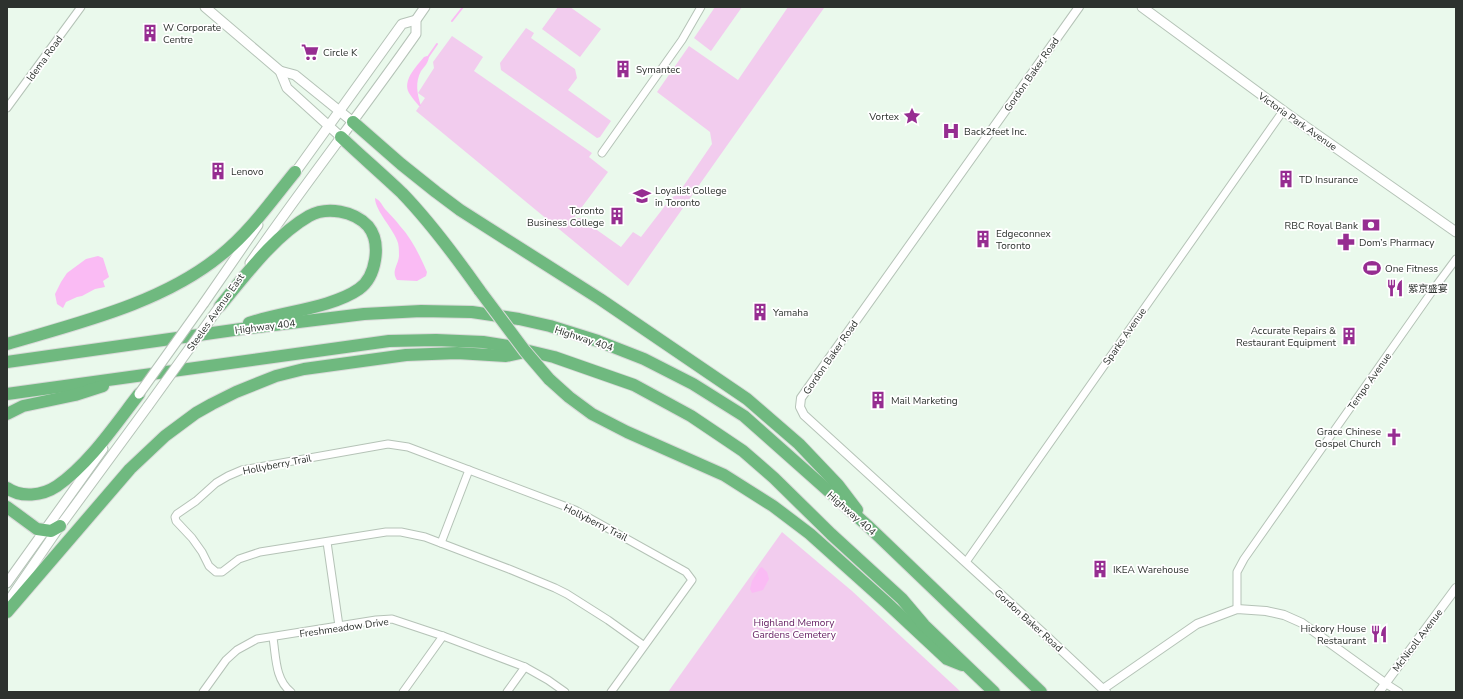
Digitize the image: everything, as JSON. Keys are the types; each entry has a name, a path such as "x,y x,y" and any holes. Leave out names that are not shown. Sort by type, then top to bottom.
{"highway":[{"path":"353,122 401,164 460,210 594,295 747,399 799,444 838,485 869,527"},
{"path":"341,137 401,193 427,220 525,351 549,378 569,397 592,414 627,432 724,475 772,506 810,534 947,659 971,670"},
{"path":"7,344 102,316 157,294 203,269 222,255 241,237 295,172"},
{"path":"220,306 272,246 310,216 323,211 335,211 354,215 368,227 375,242 375,262 369,278 360,289 343,298 316,306 266,317 226,331"},
{"name":"Highway 404","path":"7,362 226,331 364,314 421,311 472,312 519,319 550,326 592,339 644,359 693,384 744,416 869,527 1041,692"},
{"path":"7,394 389,341 436,340 483,342 554,357 634,385 691,416 743,451 774,478 831,534 902,599 924,625 994,692"},
{"path":"7,612 130,469 165,436 196,413 212,404 236,392 276,376 311,368 406,355 457,353 506,356 527,351"},
{"path":"7,414 22,406 75,395 135,376"},
{"path":"7,488 24,495 40,494 56,487 93,451 139,394"},
{"path":"7,507 37,529 51,531 60,526"}],"main road":[{"path":"205,7 280,71 287,88 341,137"},
{"name":"Steeles Avenue East","path":"7,603 60,526 416,34 416,20 425,7"},
{"name":"Victoria Park Avenue","path":"1142,7 1283,111 1456,232"},
{"name":"Steeles Avenue East","path":"7,583 82,479 139,394 295,172 402,24 416,20"},
{"path":"280,71 295,74 353,122"}],"street":[{"name":"Idema Road","path":"7,108 81,7"},
{"path":"602,152 682,40 701,7"},
{"name":"Gordon Baker Road","path":"1079,7 801,398 800,407 804,415 1104,690"},
{"name":"Sparks Avenue","path":"966,562 1283,111"},
{"name":"Tempo Avenue","path":"1236,609 1237,572 1244,559 1456,259"},
{"name":"Hollyberry Trail","path":"611,692 692,580 690,576 613,530 575,510 406,446 395,444 253,467 239,471 218,482 177,514 176,522 192,538 202,552 209,566 216,572 222,572 239,559 260,552 386,532 400,532 425,537 509,569 567,594 644,645"},
{"path":"441,543 469,470"},
{"path":"327,542 339,626"},
{"name":"McNicoll Avenue","path":"1379,692 1456,588"},
{"path":"1104,690 1196,624 1236,609 1266,611 1284,615 1302,623 1399,692"},
{"name":"Freshmeadow Drive","path":"203,692 226,660 237,650 256,639 274,638 376,620 392,619 443,636 525,667 565,692"},
{"path":"403,692 443,636"},
{"path":"274,638 280,678 286,688 291,692"},
{"path":"507,692 525,667"}],"green space":[{"path":"558,7 570,7 601,29 580,57 542,29"},
{"path":"715,7 742,7 711,51 694,38"},
{"path":"788,7 824,8 628,286 416,111 425,98 418,93 434,68 433,62 452,36 483,57 474,71 592,153 589,157 608,172 573,219 580,218 621,247 633,232 641,237 671,198 678,194 712,144 710,132 657,92 689,46 738,80"},
{"path":"526,28 534,33 531,38 575,69 577,78 568,90 611,121 600,137 597,138 501,70 500,63"},
{"name":"Highland Memory Gardens Cemetery","path":"782,532 852,591 961,692 668,692"}],"shaded area":[{"path":"424,57 429,57 428,61 419,75 417,84 421,106 419,106 409,93 407,83 414,69"},
{"path":"375,198 380,201 408,236 427,272 426,276 417,281 397,280 395,277 395,268 399,256 398,243 393,232 378,209"},
{"path":"98,256 103,258 109,277 103,281 105,287 95,289 66,302 63,308 57,304 55,294 67,273 86,259"},
{"path":"762,567 767,572 769,579 763,590 752,593 750,589 752,581"}],"waterway":[{"path":"452,21 463,7"},
{"path":"428,57 437,44"}],"place":[{"name":"W Corporate Centre","path":"150,33"},
{"name":"Circle K","path":"310,52"},
{"name":"Symantec","path":"623,69"},
{"name":"Vortex","path":"912,116"},
{"name":"Back2feet Inc.","path":"951,131"},
{"name":"Lenovo","path":"218,171"},
{"name":"TD Insurance","path":"1286,179"},
{"name":"Loyalist College in Toronto","path":"642,196"},
{"name":"Toronto Business College","path":"617,216"},
{"name":"RBC Royal Bank","path":"1371,225"},
{"name":"Edgeconnex Toronto","path":"983,239"},
{"name":"Dom’s Pharmacy","path":"1346,242"},
{"name":"One Fitness","path":"1372,268"},
{"name":"紫京盛宴","path":"1395,288"},
{"name":"Yamaha","path":"760,312"},
{"name":"Accurate Repairs & Restaurant Equipment","path":"1349,336"},
{"name":"Mail Marketing","path":"878,400"},
{"name":"Grace Chinese Gospel Church","path":"1394,437"},
{"name":"IKEA Warehouse","path":"1100,569"},
{"name":"Hickory House Restaurant","path":"1379,634"}]}
